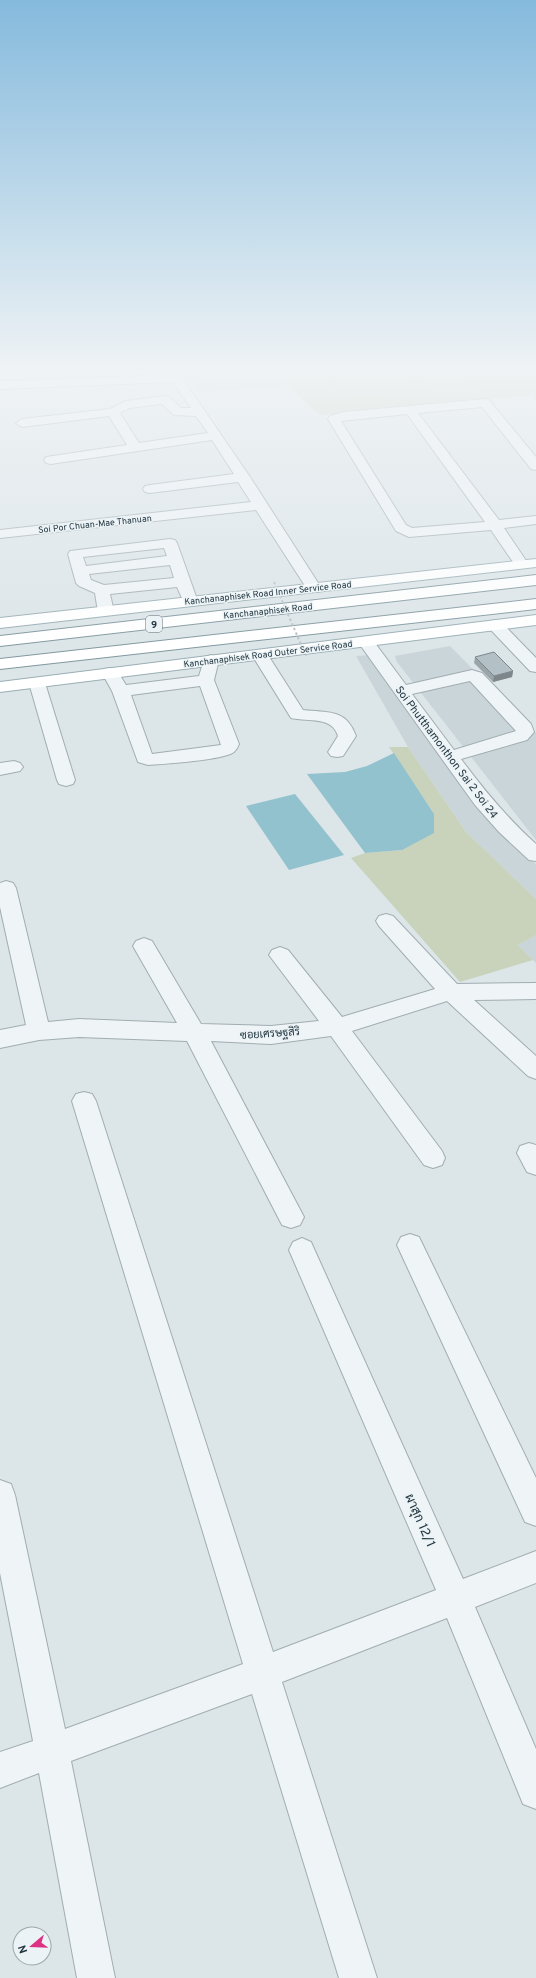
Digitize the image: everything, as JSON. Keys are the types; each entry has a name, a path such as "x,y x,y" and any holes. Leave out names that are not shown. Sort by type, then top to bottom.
{"main road":[{"name":"Kanchanaphisek Road Inner Service Road","path":"0,623 529,564"},
{"name":"Kanchanaphisek Road","path":"0,641 536,580"},
{"name":"9","path":"0,664 536,604"},
{"name":"Kanchanaphisek Road Outer Service Road","path":"0,687 536,620"},
{"path":"0,675 64,665 98,654"}],"street":[{"path":"235,464 314,589"},
{"path":"362,464 401,528 409,532 495,526 536,520"},
{"path":"450,464 495,526 529,564"},
{"path":"150,490 243,477"},
{"name":"Soi Por Chuan-Mae Thanuan","path":"0,534 261,505"},
{"path":"183,582 102,590 84,583 80,571 175,560 183,582 190,602"},
{"path":"102,590 106,612"},
{"path":"495,625 536,667"},
{"name":"Soi Phutthamonthon Sai 2 Soi 24","path":"366,642 482,801 506,828 536,856"},
{"path":"260,655 297,714 304,716 332,717 340,722 345,728 347,736 337,752"},
{"path":"110,673 121,691 144,758 148,760 222,751 228,748 230,744 206,680 211,660"},
{"path":"401,691 472,675 525,728 525,732 521,736 450,757"},
{"path":"121,691 206,680"},
{"path":"37,683 66,780"},
{"path":"6,888 39,1031"},
{"path":"386,921 451,992 536,1070"},
{"path":"144,946 214,1068 291,1217"},
{"path":"280,955 337,1027 433,1158"},
{"name":"ซอยเศรษฐสิริ","path":"0,1039 39,1031 124,1029 271,1035 337,1027 451,992 536,991"},
{"path":"84,1101 358,1978"},
{"path":"410,1245 536,1511"},
{"name":"ผาสุก 12/1","path":"302,1250 455,1597 536,1791"},
{"path":"0,1495 52,1750 96,1978"},
{"path":"0,1770 263,1673 455,1597 536,1567"}],"path":[{"path":"274,582 306,656"}],"shaded area":[{"path":"450,646 536,733 536,840 397,662 395,656"},
{"path":"371,655 483,812 536,864 536,899 466,832 408,747 356,656"},
{"path":"536,935 536,963 518,945"}],"green space":[{"path":"389,747 408,747 466,832 536,899 536,935 518,945 533,960 460,982 351,858 365,853 402,850 434,814"}],"water":[{"path":"394,753 434,814 434,833 402,850 365,853 307,774 345,772 367,766"},
{"path":"295,794 344,855 289,870 246,806"}],"building":[{"path":"494,652 513,671 494,676 475,657"}]}
